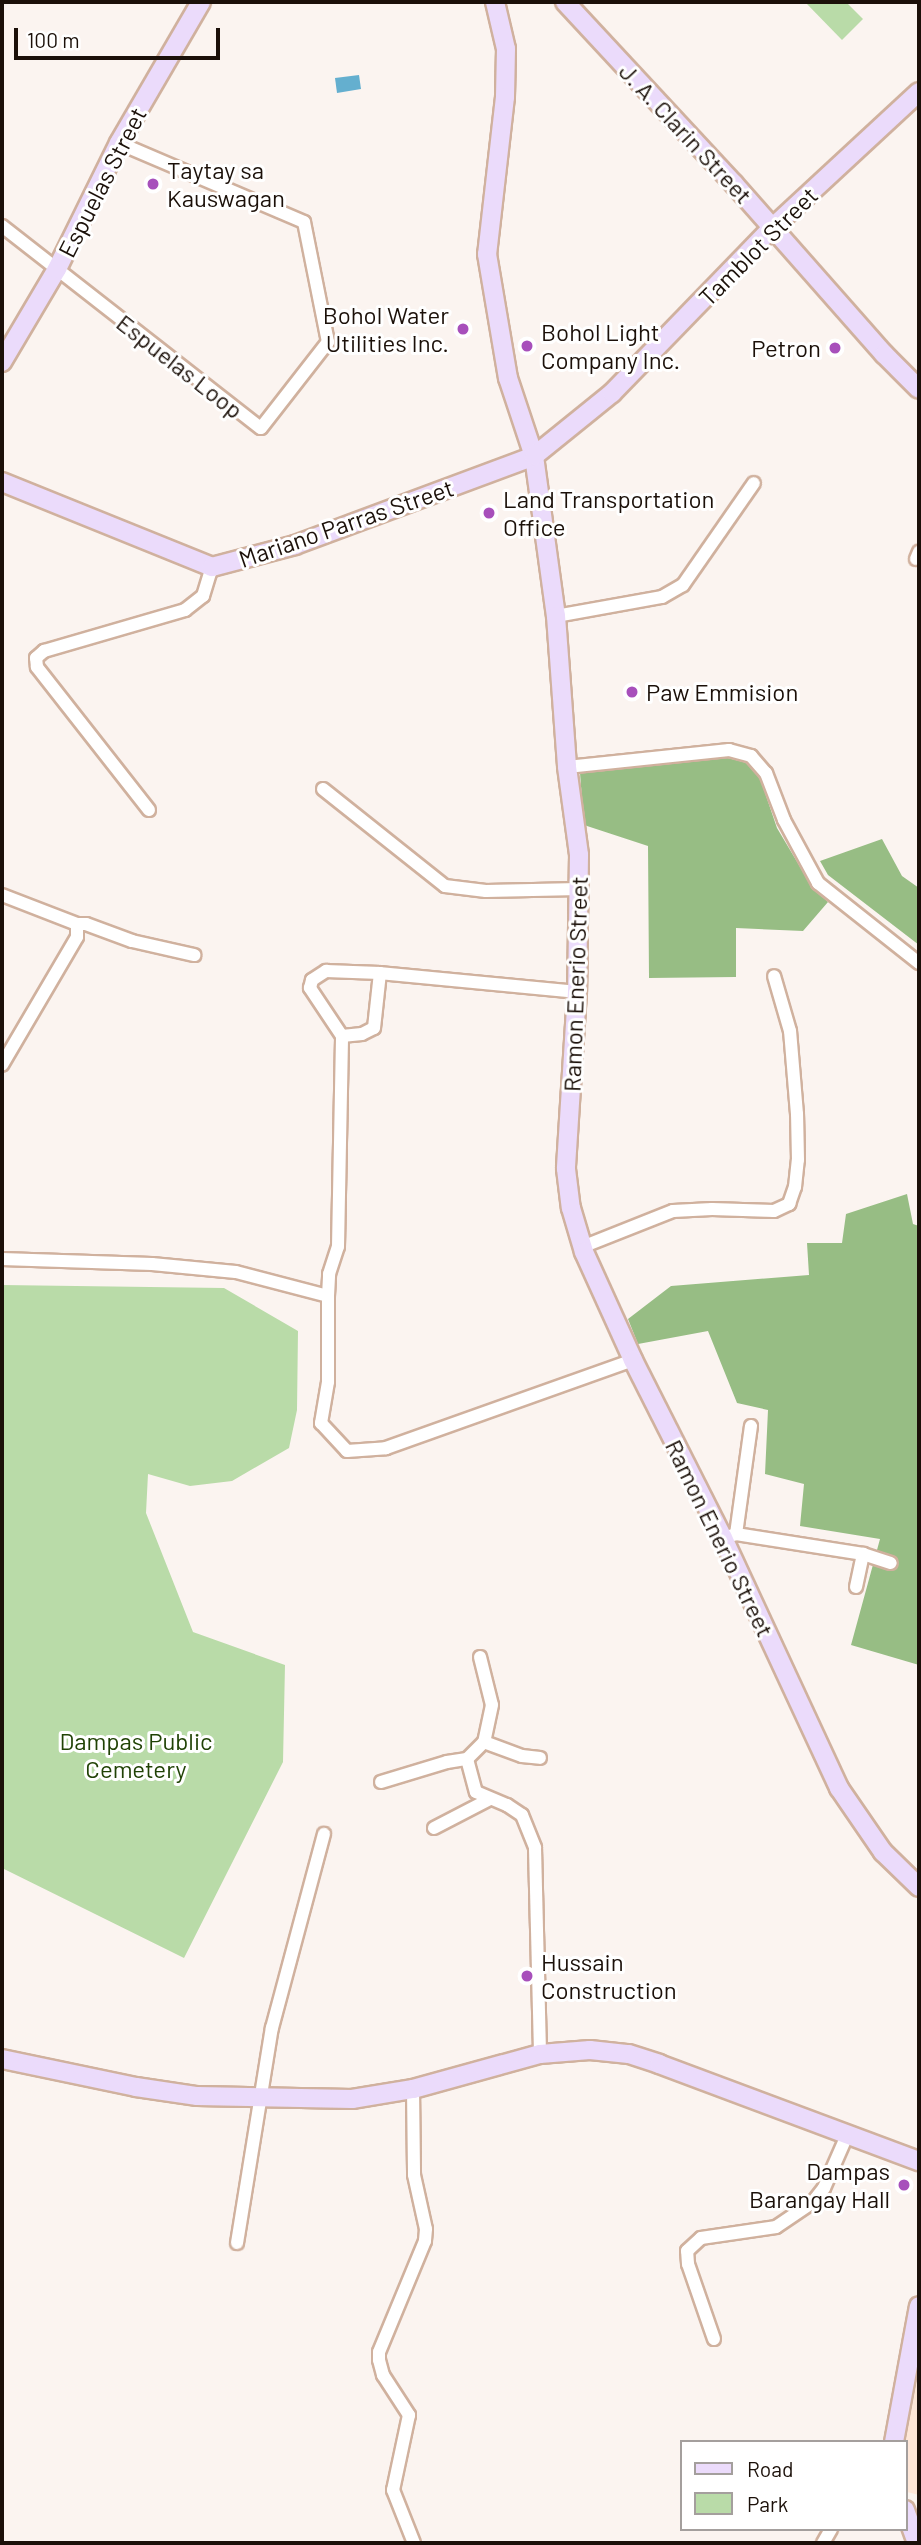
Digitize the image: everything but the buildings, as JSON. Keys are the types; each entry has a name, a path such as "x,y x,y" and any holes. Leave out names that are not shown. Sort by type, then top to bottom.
{"street":[{"name":"Espuelas Street","path":"2,362 57,269 119,143 201,2"},
{"name":"Ramon Enerio Street","path":"495,2 506,49 505,97 487,254 508,378 534,456 556,616 567,767 579,855 577,992 566,1169 571,1208 582,1247 633,1360 729,1536 839,1788 883,1852 919,1887"},
{"name":"J. A. Clarin Street","path":"567,3 884,354 919,388"},
{"name":"Tamblot Street","path":"534,456 612,393 772,228 919,92"},
{"name":"Espuelas Loop","path":"57,269 261,428 328,342 304,222 119,143"},
{"path":"2,226 57,269"},
{"name":"Mariano Parras Street","path":"2,482 212,567 295,545 534,456"},
{"path":"556,616 663,597 682,585 754,483"},
{"path":"149,810 37,667 36,659 44,651 184,610 203,596 212,567"},
{"path":"567,767 729,750 751,756 766,773 784,820 818,883 890,943 919,963"},
{"path":"323,789 446,886 486,891 579,889"},
{"path":"3,899 132,941 194,955"},
{"path":"2,1065 77,937 77,924"},
{"path":"577,992 380,973 326,971 312,981 310,988 342,1036 338,1247 329,1274 328,1382 321,1423 347,1451 386,1448 633,1360"},
{"path":"342,1036 362,1034 374,1028 380,973"},
{"path":"582,1247 673,1211 774,1211 789,1204 795,1186 798,1160 797,1114 790,1031 774,976"},
{"path":"2,1259 152,1264 236,1272 328,1296"},
{"path":"751,1426 729,1536 863,1554 891,1563"},
{"path":"856,1587 863,1554"},
{"path":"381,1782 447,1762 467,1759 484,1742 492,1705 480,1657"},
{"path":"484,1742 522,1756 540,1758"},
{"path":"467,1759 475,1792 522,1815 535,1848 540,2053"},
{"path":"434,1828 490,1799"},
{"path":"237,2243 258,2099 272,2028 324,1834"},
{"path":"2,2059 136,2087 197,2096 352,2099 413,2088 540,2053 590,2050 629,2054 919,2161"},
{"path":"413,2088 414,2175 426,2229 425,2241 379,2351 379,2360 383,2375 409,2415 393,2490 414,2543"},
{"path":"714,2339 688,2264 687,2251 701,2238 776,2227 813,2202 824,2188 849,2133"},
{"path":"894,2440 919,2306"},
{"path":"907,2516 917,2543"}],"shaded area":[{"path":"919,2352 919,2495 907,2492 905,2440"}],"green space":[{"path":"805,2 846,2 863,19 842,40"},
{"path":"724,757 747,763 760,778 777,828 812,887 828,902 803,931 736,928 736,977 649,978 648,846 584,825 580,773"},
{"path":"882,839 902,876 919,888 919,945 828,875 820,861"},
{"path":"907,1194 913,1224 919,1226 919,1665 851,1645 880,1539 800,1526 804,1484 765,1474 768,1410 737,1403 708,1331 638,1344 628,1319 671,1286 809,1275 807,1243 842,1243 846,1214"},
{"name":"Dampas Public Cemetery","path":"2,1285 224,1288 298,1331 297,1410 289,1448 232,1481 190,1486 148,1474 146,1513 193,1632 285,1665 283,1762 184,1958 2,1868"}],"water":[{"path":"359,75 361,89 337,93 335,78"}],"place":[{"name":"Taytay sa Kauswagan","path":"153,184"},
{"name":"Bohol Water Utilities Inc.","path":"463,329"},
{"name":"Bohol Light Company Inc.","path":"527,346"},
{"name":"Petron","path":"835,348"},
{"name":"Land Transportation Office","path":"489,513"},
{"name":"Paw Emmision","path":"632,692"},
{"name":"Hussain Construction","path":"527,1976"},
{"name":"Dampas Barangay Hall","path":"904,2185"}]}
